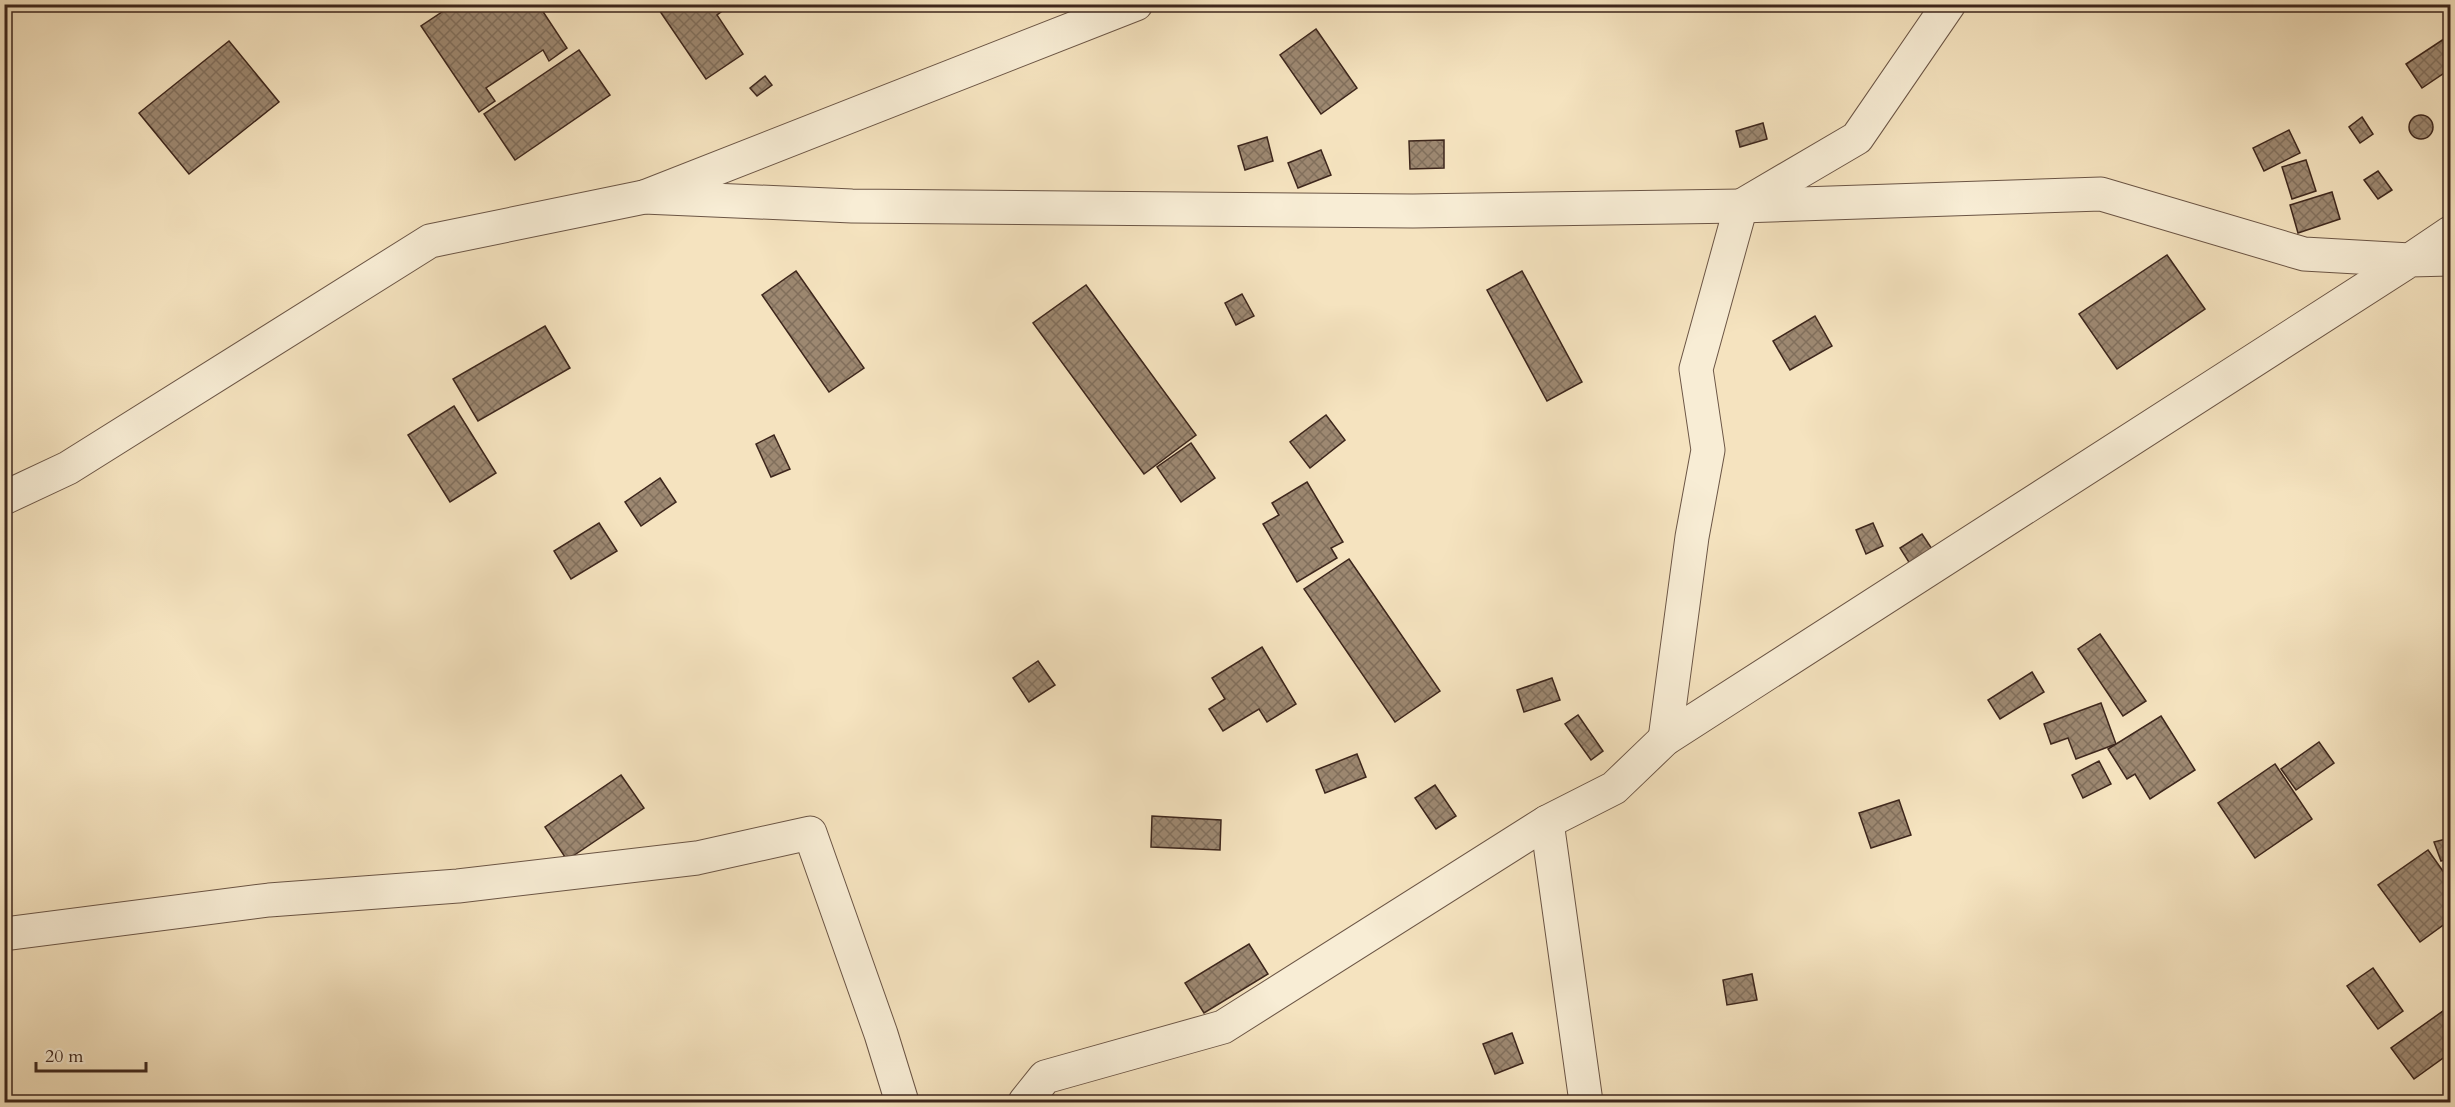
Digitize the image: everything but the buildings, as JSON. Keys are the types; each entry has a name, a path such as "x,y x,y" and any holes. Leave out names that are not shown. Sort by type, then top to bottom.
{"street":[{"path":"4,498 68,468 430,242 644,197 1099,12 1136,4"},
{"path":"1665,739 1692,537 1708,450 1696,369 1741,206 1857,138 1949,4"},
{"path":"644,197 852,206 1401,211 1741,206 2101,194 2304,254 2410,260 2451,259"},
{"path":"1025,1102 1045,1077 1223,1027 1546,822 1614,788 1665,739 2451,233"},
{"path":"1546,822 1586,1102"},
{"path":"4,934 269,900 458,886 697,858 810,833 881,1034 902,1102"}]}
